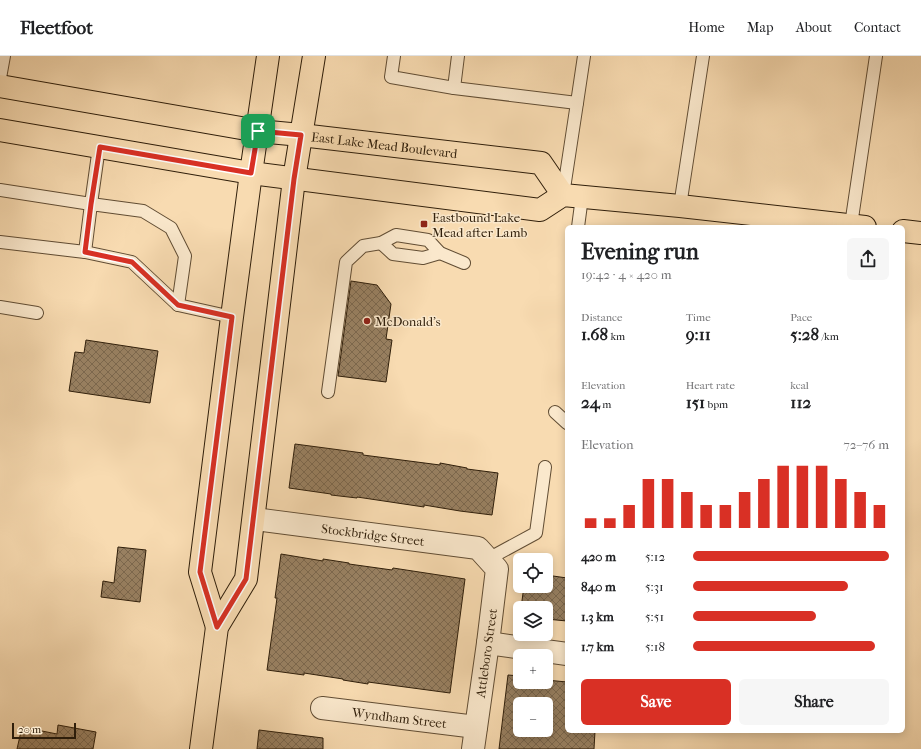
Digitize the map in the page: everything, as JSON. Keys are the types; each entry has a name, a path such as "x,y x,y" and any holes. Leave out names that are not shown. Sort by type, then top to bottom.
{"main road":[{"path":"217,627 200,572 232,317 268,56"},
{"path":"201,749 217,627 246,579 294,179 314,56"},
{"name":"East Lake Mead Boulevard","path":"0,86 258,131 541,163 572,196"},
{"path":"0,130 251,173 540,210 572,196 680,206 849,225"},
{"path":"905,231 921,233"}],"street":[{"name":"Stockbridge Street","path":"254,519 478,548 488,559"},
{"name":"Attleboro Street","path":"473,749 497,569 488,559"},
{"path":"488,643 565,654"},
{"name":"Wyndham Street","path":"322,708 476,727"}],"lane":[{"path":"0,78 4,56"},
{"path":"394,56 391,77 454,88 577,103"},
{"path":"454,88 458,56"},
{"path":"578,225 572,196 577,103 584,56"},
{"path":"680,206 703,56"},
{"path":"858,225 876,56"},
{"path":"85,252 100,147"},
{"path":"0,190 143,211 171,228 185,256 178,305"},
{"path":"328,392 346,262 363,246 381,243 396,235 428,240 440,252 464,263"},
{"path":"0,242 85,252 132,262 178,305 232,317"},
{"path":"381,243 393,254 423,258 440,252"},
{"path":"0,307 37,312"},
{"path":"555,412 565,421"},
{"path":"488,559 536,533 545,467"}],"building":[{"name":"McDonald's","path":"351,281 377,285 391,304 386,339 392,340 386,382 338,376"},
{"path":"86,340 158,351 150,403 69,391 75,352 84,353"},
{"path":"295,444 363,453 363,455 440,465 440,463 467,469 498,473 492,515 424,505 424,507 357,497 331,495 289,488"},
{"path":"118,547 146,550 140,602 101,597 103,581 114,583"},
{"path":"281,554 323,561 323,559 349,564 392,570 393,568 465,579 450,693 368,682 368,684 304,673 304,675 267,670 277,598 275,598"},
{"path":"553,576 565,578 565,621 553,620 553,601 522,601 523,593 553,593"},
{"path":"508,675 513,675 513,689 553,689 553,681 565,682 565,733 595,733 594,749 499,749"},
{"path":"58,725 96,732 93,749 17,749 22,727 57,734"},
{"path":"259,730 323,738 323,749 257,749"}],"place":[{"name":"Eastbound Lake Mead after Lamb","path":"424,224"},
{"name":"McDonald's","path":"367,321"}],"route":[{"path":"258,131 301,135 294,179 246,579 217,627 200,572 232,317 178,305 132,262 85,252 100,147 251,173 258,131"}]}
